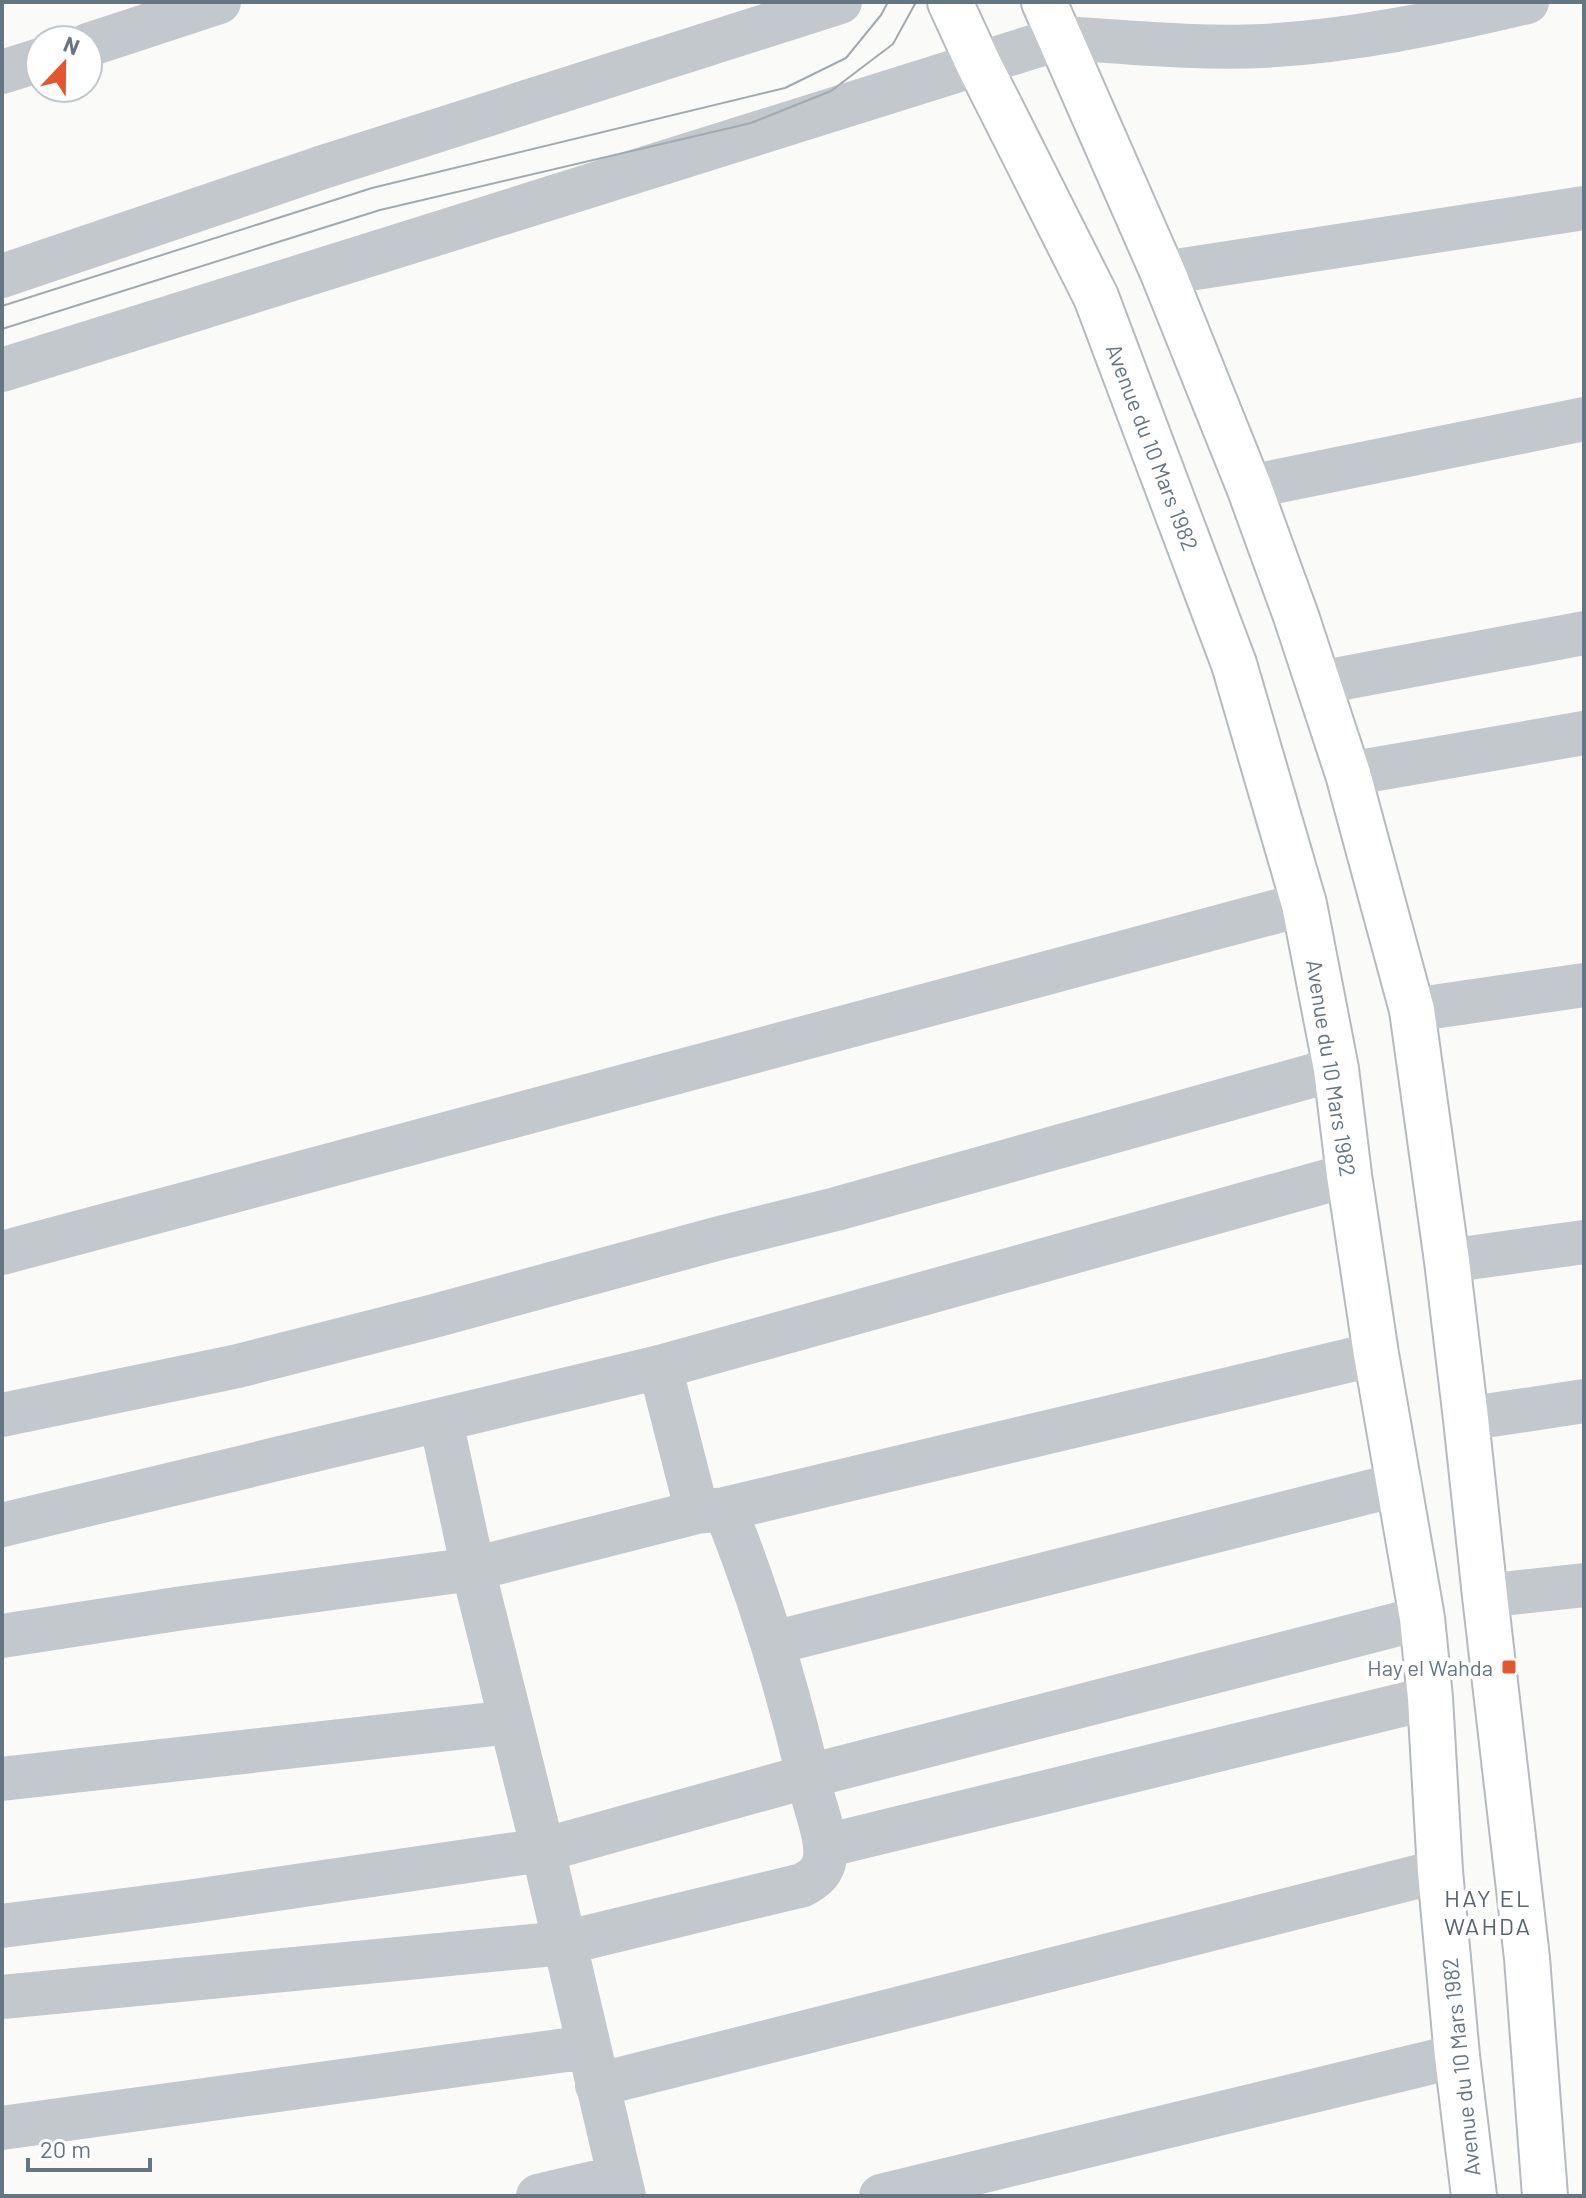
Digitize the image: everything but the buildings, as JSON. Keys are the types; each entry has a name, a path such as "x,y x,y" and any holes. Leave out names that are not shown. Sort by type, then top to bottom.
{"main road":[{"name":"Avenue du 10 Mars 1982","path":"950,2 1096,297 1234,664 1304,904 1336,1069 1376,1354 1422,1618 1440,1871 1469,2195"},
{"path":"1053,20 1163,273 1249,487 1296,616 1348,774 1412,1010 1447,1261 1527,1958 1545,2196"}],"street":[{"path":"104,40 219,2"},
{"path":"2,276 323,167 840,2"},
{"path":"2,370 978,63 1053,20 1194,46 1261,46 1335,40 1431,24 1527,2"},
{"path":"2,72 24,65"},
{"path":"1163,273 1584,208"},
{"path":"1249,487 1584,419"},
{"path":"1318,683 1584,633"},
{"path":"1348,774 1584,733"},
{"path":"2,1253 1304,904"},
{"path":"1412,1010 1584,985"},
{"path":"2,1415 238,1366 434,1316 836,1209 1336,1069"},
{"path":"2,1525 660,1367 1349,1175"},
{"path":"1447,1261 1584,1242"},
{"path":"2,1636 473,1569 1376,1354"},
{"path":"2,1997 564,1943 803,1885 817,1877 824,1863 825,1846 773,1643 711,1511 660,1367"},
{"path":"1466,1419 1584,1401"},
{"path":"441,1421 473,1569 622,2187 538,2196"},
{"path":"773,1643 1400,1484"},
{"path":"1485,1596 1584,1585"},
{"path":"2,1926 543,1850 809,1776 1422,1618"},
{"path":"825,1846 1430,1698"},
{"path":"2,1779 510,1722"},
{"path":"2,2128 592,2066 1440,1871"},
{"path":"881,2196 1457,2056"}],"tram line":[{"path":"2,306 372,188 785,88 846,58 888,2"},
{"path":"2,329 380,210 751,123 831,91 893,44 916,2"}],"place":[{"name":"Hay el Wahda","path":"1509,1667"}],"district":[{"name":"HAY EL WAHDA","path":"1488,1911"}]}
